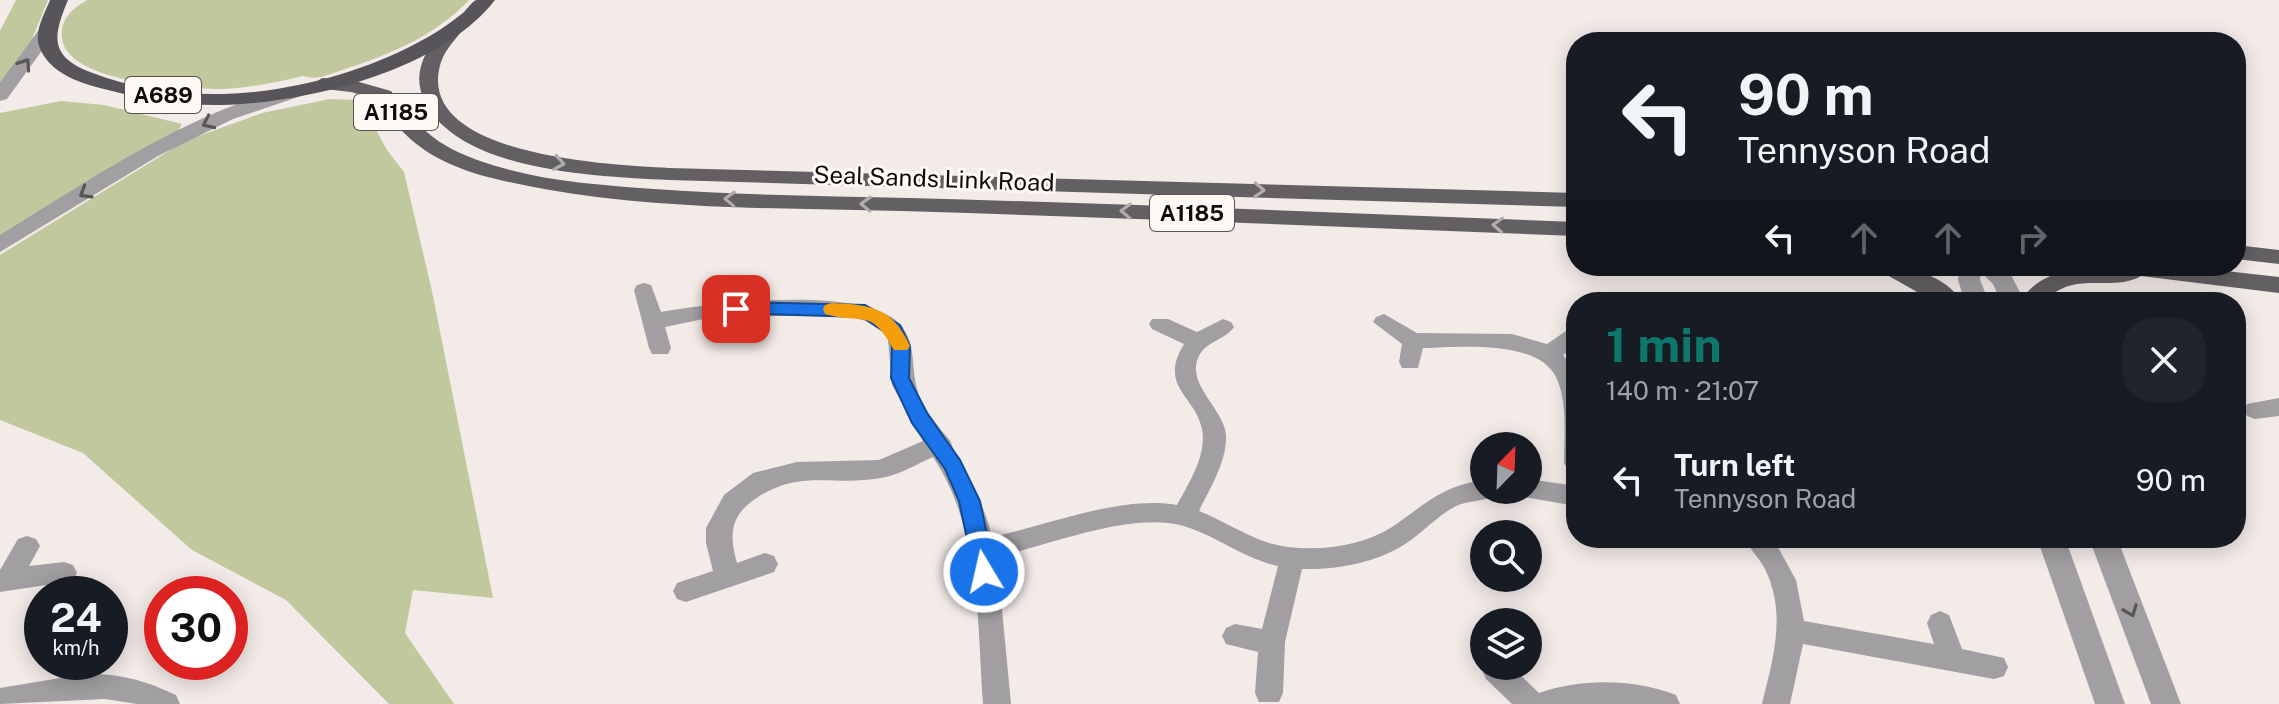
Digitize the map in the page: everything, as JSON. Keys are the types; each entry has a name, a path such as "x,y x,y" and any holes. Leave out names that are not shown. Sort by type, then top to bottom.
{"highway":[{"name":"A689","path":"47,31 51,54 61,65 86,79 198,99 250,97 315,86 395,59 456,27 486,0"},
{"name":"A689","path":"472,14 496,0"},
{"path":"47,31 59,3"}],"main road":[{"name":"Seal Sands Link Road","path":"456,27 438,47 429,72 433,102 443,117 484,144 551,163 656,174 1566,200"},
{"name":"Seal Sands Link Road","path":"315,86 352,86 384,95 399,118 419,139 462,162 504,175 592,191 706,199 1190,213 1566,229"},
{"path":"2246,253 2279,257"},
{"path":"1908,276 1937,292"},
{"path":"2041,292 2047,286 2078,276"},
{"path":"2205,276 2279,285"}],"street":[{"path":"0,95 47,31"},
{"path":"0,245 163,145 226,115 315,86"},
{"path":"644,290 660,348"},
{"path":"655,321 730,309 865,311 893,329 901,346 900,378 905,392 940,444 970,501 982,550 997,704"},
{"path":"1384,322 1412,352 1500,340 1525,344 1547,355 1561,367 1566,379"},
{"path":"1160,324 1197,341"},
{"path":"1184,516 1213,448 1211,421 1190,388 1186,375 1187,360 1197,341 1223,327"},
{"path":"1547,355 1566,342"},
{"path":"2255,410 2279,407"},
{"path":"728,577 719,543 719,528 733,502 762,480 779,474 821,468 881,469 940,444"},
{"path":"1542,491 1566,495"},
{"path":"982,550 1124,512 1184,516 1262,551 1292,559 1337,556 1367,549 1402,533 1430,507 1449,497 1470,493"},
{"path":"4,581 27,546"},
{"path":"1767,548 1782,576 1791,630 1776,704"},
{"path":"2055,548 2110,704"},
{"path":"2107,548 2166,704"},
{"path":"1269,693 1272,642 1292,559"},
{"path":"686,591 765,564"},
{"path":"4,581 64,573"},
{"path":"1940,623 1952,658"},
{"path":"1791,630 1994,667"},
{"path":"1235,636 1272,642"},
{"path":"1506,680 1531,704"},
{"path":"0,701 88,686 129,689 166,704"},
{"path":"1544,704 1585,694 1666,704"}],"green space":[{"path":"16,0 48,0 32,39 0,82 0,31"},
{"path":"88,0 469,0 427,34 395,50 329,75 303,76 223,89 158,85 105,74 84,65 69,53 62,31 69,14"},
{"path":"330,99 360,100 387,150 404,172 432,291 493,598 413,590 405,633 454,704 389,704 286,600 248,580 248,576 241,576 192,550 83,453 0,420 0,255 185,141 262,113"},
{"path":"61,101 104,105 182,124 177,133 0,239 0,113"}],"slow traffic":[{"path":"832,309 865,311 881,318 893,329 901,346"}],"route":[{"path":"736,309 865,311 881,318 893,329 901,346 900,378 905,392 940,444 970,501 984,572"}]}
